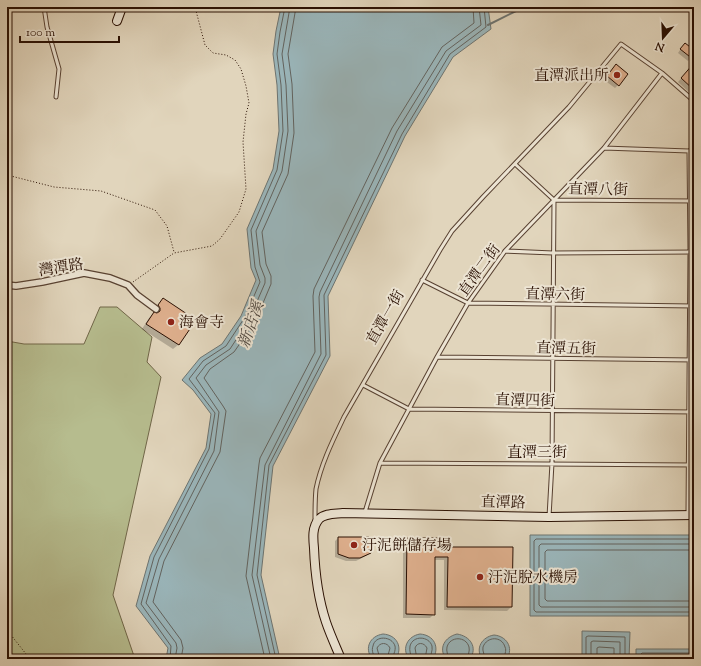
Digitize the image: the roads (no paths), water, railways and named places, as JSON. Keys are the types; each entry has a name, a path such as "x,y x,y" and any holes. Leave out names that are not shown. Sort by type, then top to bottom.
{"street":[{"path":"117,21 122,10 121,7"},
{"name":"灣潭路","path":"7,285 16,286 42,282 84,273 110,278 128,286 137,295 156,309"},
{"name":"直潭路","path":"315,525 320,518 328,514 549,517 691,515"},
{"name":"直潭一街","path":"315,525 314,542 316,583 326,622 341,659"}],"lane":[{"path":"44,7 46,27 59,69 56,97"},
{"name":"直潭一街","path":"315,525 316,489 332,442 422,280 452,231 483,196 569,107 621,44 662,73"},
{"path":"662,73 694,101"},
{"name":"直潭二街","path":"364,514 380,463 468,303 505,251 604,148 662,73"},
{"path":"604,148 689,150 694,148"},
{"path":"689,150 690,306 688,360 688,464 691,515"},
{"name":"直潭八街","path":"515,164 554,200 694,201"},
{"path":"549,517 552,463 552,305 554,200"},
{"path":"505,251 694,252"},
{"name":"直潭六街","path":"422,280 468,303 694,306"},
{"name":"直潭五街","path":"437,357 694,360"},
{"name":"直潭四街","path":"363,385 409,409 694,412"},
{"name":"直潭三街","path":"380,463 694,464"}],"water":[{"name":"新店溪","path":"281,7 488,7 491,29 453,57 405,136 328,296 330,356 273,466 261,575 280,659 166,659 168,648 136,606 150,556 206,448 211,414 193,390 182,380 200,358 222,344 241,316 256,280 251,268 247,229 273,169 279,131 277,85 273,54"},
{"path":"530,535 694,535 694,616 530,616"},
{"path":"582,631 630,632 629,659 582,659"},
{"path":"383,634 392,637 397,642 399,650 396,659 372,659 369,651 370,643 375,637"},
{"path":"420,634 429,637 434,642 436,650 433,659 409,659 406,651 407,643 412,637"},
{"path":"457,634 466,637 473,646 470,659 446,659 443,651 444,644 446,640"},
{"path":"494,635 502,637 508,643 510,650 507,659 482,659 479,651 481,644 486,638"},
{"path":"636,649 694,649 694,659 636,659"}],"waterway":[{"path":"488,25 516,11 520,7"}],"place":[{"name":"直潭派出所","path":"617,75"},
{"name":"海會寺","path":"171,322"},
{"name":"汙泥餅儲存場","path":"354,545"},
{"name":"汙泥脫水機房","path":"480,577"}]}
